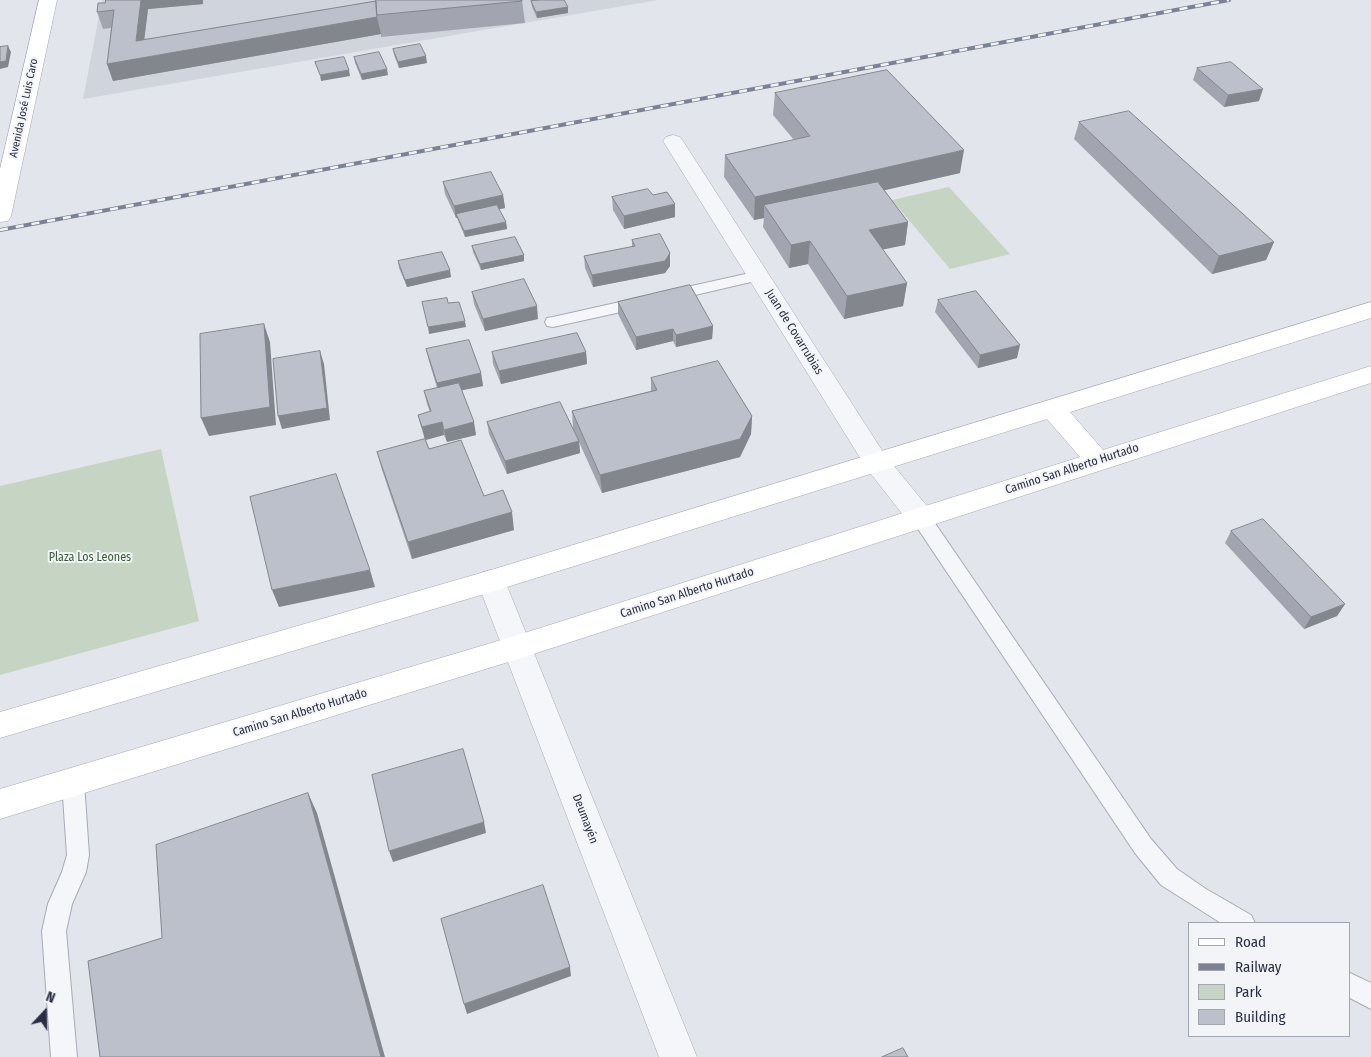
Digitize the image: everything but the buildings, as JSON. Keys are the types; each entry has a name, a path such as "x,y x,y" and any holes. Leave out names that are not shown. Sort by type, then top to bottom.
{"main road":[{"name":"Avenida José Luis Caro","path":"0,216 48,0"},
{"path":"0,725 491,581 1371,310"},
{"name":"Camino San Alberto Hurtado","path":"0,804 518,647 1371,374"},
{"path":"1052,408 1098,461"}],"street":[{"name":"Juan de Covarrubias","path":"673,141 876,462 921,518"},
{"name":"Deumayén","path":"491,581 678,1057"}],"lane":[{"path":"553,322 759,276"},
{"path":"921,518 1143,846 1169,876 1198,897 1241,922"},
{"path":"64,1057 54,931 60,904 74,872 78,855 73,782"},
{"path":"1351,986 1371,997"}],"shaded area":[{"path":"102,0 658,0 83,99"}],"green space":[{"path":"949,187 1010,254 950,269 892,200"},
{"name":"Plaza Los Leones","path":"161,449 199,621 0,675 0,486"}],"railway":[{"path":"0,230 1229,0"}]}
